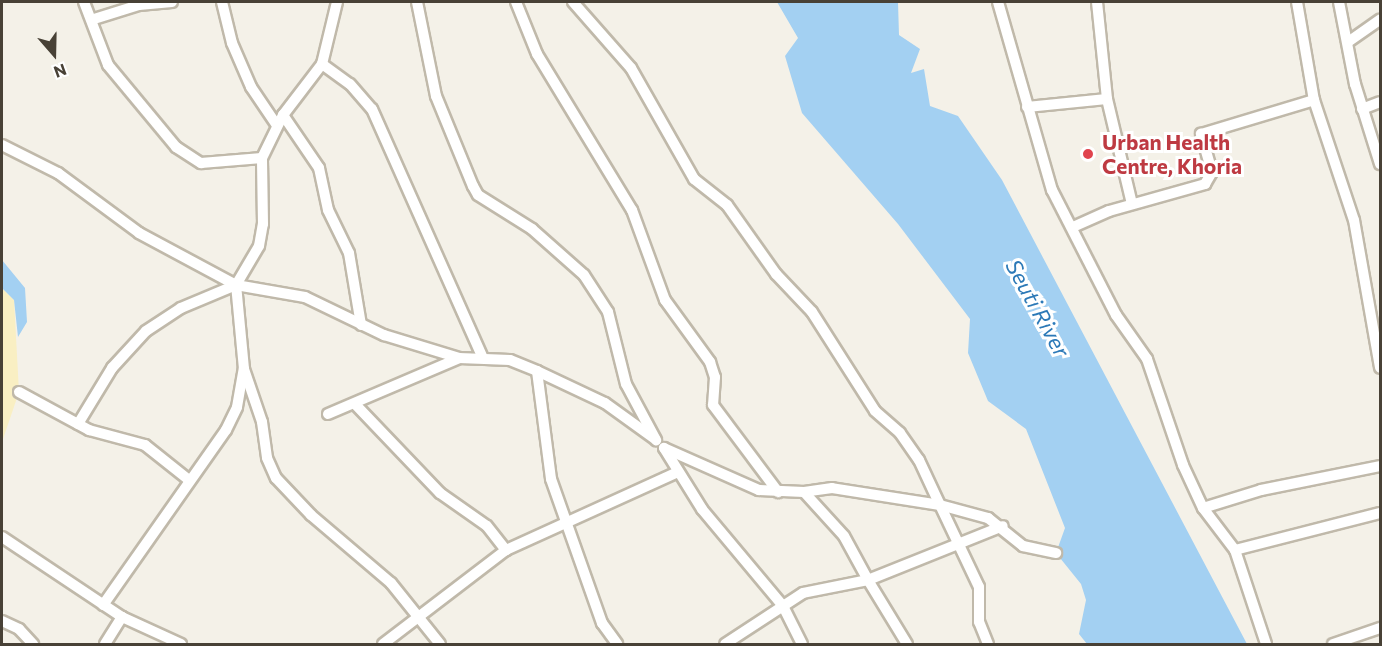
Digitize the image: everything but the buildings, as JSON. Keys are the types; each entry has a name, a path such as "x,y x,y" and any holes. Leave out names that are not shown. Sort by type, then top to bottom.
{"street":[{"path":"84,2 94,19 108,65 176,147 201,163 262,158"},
{"path":"94,19 139,5 172,2"},
{"path":"222,2 232,43 251,87 319,168 328,210 350,253 361,325"},
{"path":"338,2 321,64 279,120 262,158 263,224 259,246 236,285 244,369 262,422 267,458 276,478 311,515 391,584 440,645"},
{"path":"417,2 436,96 478,195 532,229 584,275 608,312 626,384 660,444 678,472 783,606 802,645"},
{"path":"516,2 537,54 632,210 665,300 710,362 715,377 713,405 778,492"},
{"path":"573,2 631,68 694,179 727,205 776,274 812,312 876,411 900,433 919,460 957,547 979,586 979,622 988,645"},
{"path":"998,2 1052,190 1073,227 1116,315 1147,359 1168,429 1203,508 1235,550 1266,645"},
{"path":"1097,2 1107,99 1132,204"},
{"path":"1297,2 1314,100 1354,220 1380,368"},
{"path":"1339,2 1362,109 1380,164"},
{"path":"1348,42 1380,20"},
{"path":"321,64 350,84 372,109 482,356"},
{"path":"1028,107 1107,99"},
{"path":"1073,227 1132,204 1211,179 1200,138 1204,132 1314,100"},
{"path":"1362,109 1380,102"},
{"path":"2,145 58,173 139,233 236,285 305,297 361,325 459,358"},
{"path":"78,424 112,368 147,331 182,308 236,285"},
{"path":"328,414 459,358 482,356 537,371 605,403 660,444 759,490 804,492 832,488 940,505 1003,526 1023,546 1056,553"},
{"path":"103,605 226,430 237,407 244,369"},
{"path":"537,371 548,462 565,521 602,623 617,645"},
{"path":"19,392 78,424 145,445 189,480"},
{"path":"355,404 440,493 487,526 506,550"},
{"path":"1203,508 1261,490 1380,466"},
{"path":"383,645 417,615 506,550 565,521 678,472"},
{"path":"804,492 838,528 907,645"},
{"path":"1235,550 1380,513"},
{"path":"725,645 803,593 868,580 903,563 957,547 1003,526"},
{"path":"2,537 122,617 164,641 181,645"},
{"path":"105,645 122,617"},
{"path":"2,621 19,629 33,645"},
{"path":"1333,645 1380,628"}],"sand":[{"path":"2,288 14,300 19,392 2,442"}],"water":[{"name":"Seuti River","path":"777,2 898,2 899,35 920,49 911,73 924,69 930,106 958,116 1002,180 1247,644 1087,644 1079,634 1086,600 1081,584 1056,553 1065,528 1026,429 988,401 968,353 970,319 898,224 802,113 785,56 798,38"},
{"path":"2,260 25,288 27,322 18,337 14,300 2,288"}],"place":[{"name":"Urban Health Centre, Khoria","path":"1088,154"}]}
